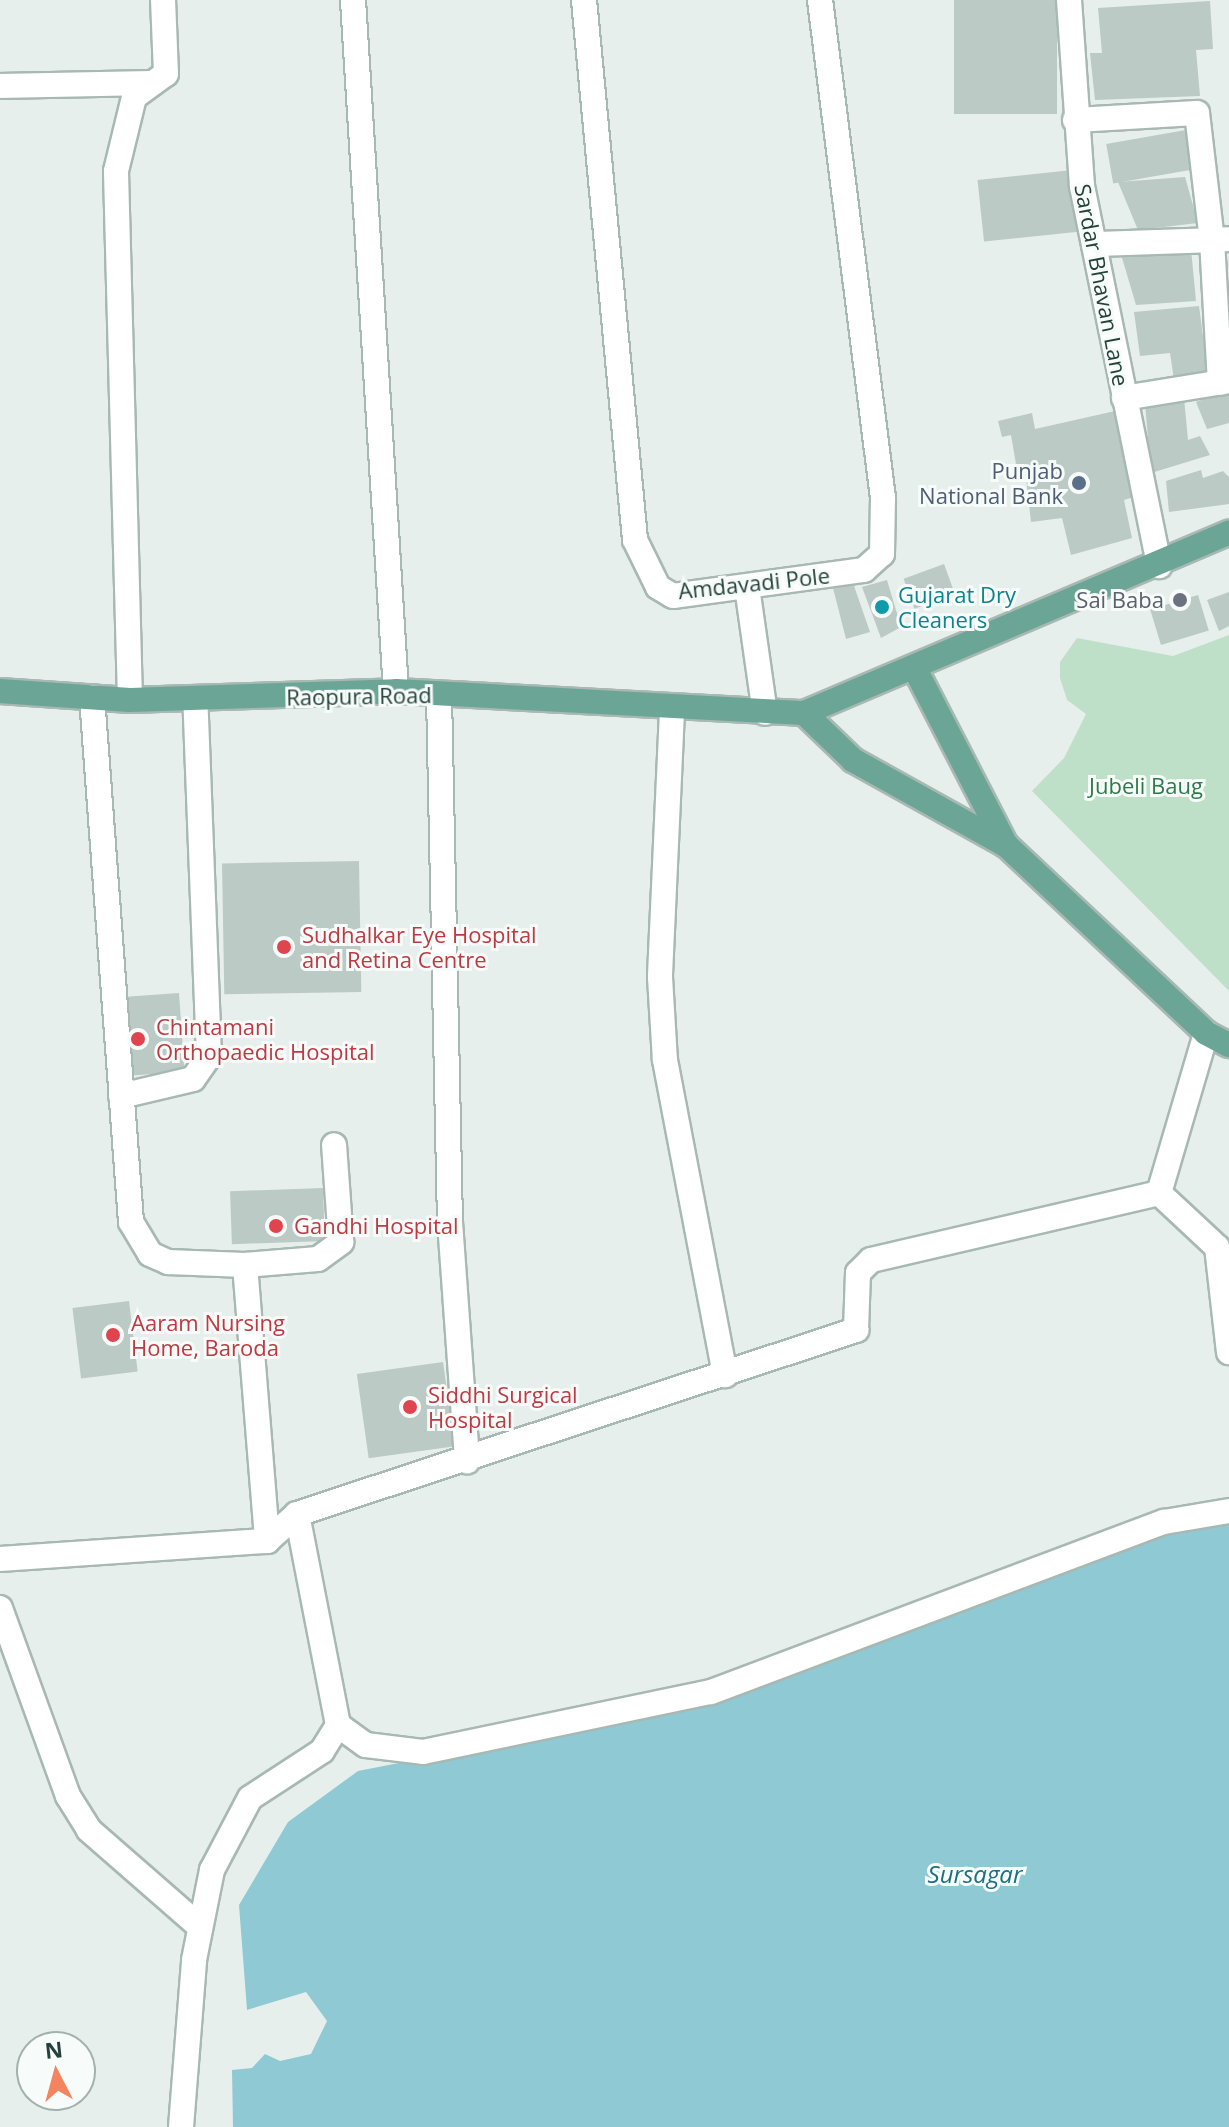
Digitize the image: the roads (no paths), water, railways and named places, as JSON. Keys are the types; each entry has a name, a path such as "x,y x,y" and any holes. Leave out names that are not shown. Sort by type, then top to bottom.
{"main road":[{"path":"1229,533 916,671 804,713 853,760 1006,845 1206,1033 1229,1045"},
{"path":"916,671 1006,845"},
{"name":"Raopura Road","path":"0,691 130,700 396,691 672,711 804,713"}],"street":[{"path":"130,700 116,171 134,97 166,74 168,62 163,0"},
{"path":"353,0 396,691"},
{"name":"Amdavadi Pole","path":"584,0 639,556 658,587 673,596 864,570 875,565 886,531 820,0"},
{"name":"Sardar Bhavan Lane","path":"1069,0 1075,120 1094,244 1159,566"},
{"path":"0,86 152,83"},
{"path":"1075,120 1197,113 1220,240 1224,382 1124,398"},
{"path":"1094,244 1220,240"},
{"path":"747,587 765,713"},
{"path":"439,694 450,1222 467,1461"},
{"path":"92,697 131,1222 139,1242 168,1262 245,1265 318,1259 341,1242 334,1145"},
{"path":"121,1096 193,1079 209,1056 195,699"},
{"path":"672,711 660,977 665,1060 725,1375"},
{"path":"1159,1193 1206,1033"},
{"path":"0,1559 267,1541 297,1514 467,1461 856,1330 858,1273 871,1260 1159,1193"},
{"path":"1159,1193 1217,1247 1229,1352"},
{"path":"245,1265 267,1541"},
{"path":"338,1725 366,1745 423,1752 711,1692 1164,1522 1229,1511"},
{"path":"181,2127 199,1926 212,1870 250,1798 322,1751 338,1725 297,1514"},
{"path":"0,1608 68,1796 89,1830 199,1926"}],"water":[{"name":"Sursagar","path":"1229,1517 1229,2127 233,2127 232,2070 252,2068 265,2054 280,2061 311,2054 327,2021 306,1992 247,2010 239,1905 288,1822 358,1771 715,1701 1166,1527"}],"place":[{"name":"Punjab National Bank","path":"1079,483"},
{"name":"Sai Baba","path":"1180,600"},
{"name":"Gujarat Dry Cleaners","path":"882,607"},
{"name":"Sudhalkar Eye Hospital and Retina Centre","path":"284,947"},
{"name":"Chintamani Orthopaedic Hospital","path":"138,1039"},
{"name":"Gandhi Hospital","path":"276,1226"},
{"name":"Aaram Nursing Home, Baroda","path":"113,1335"},
{"name":"Siddhi Surgical Hospital","path":"410,1407"}],"park label":[{"name":"Jubeli Baug","path":"1146,786"}]}
